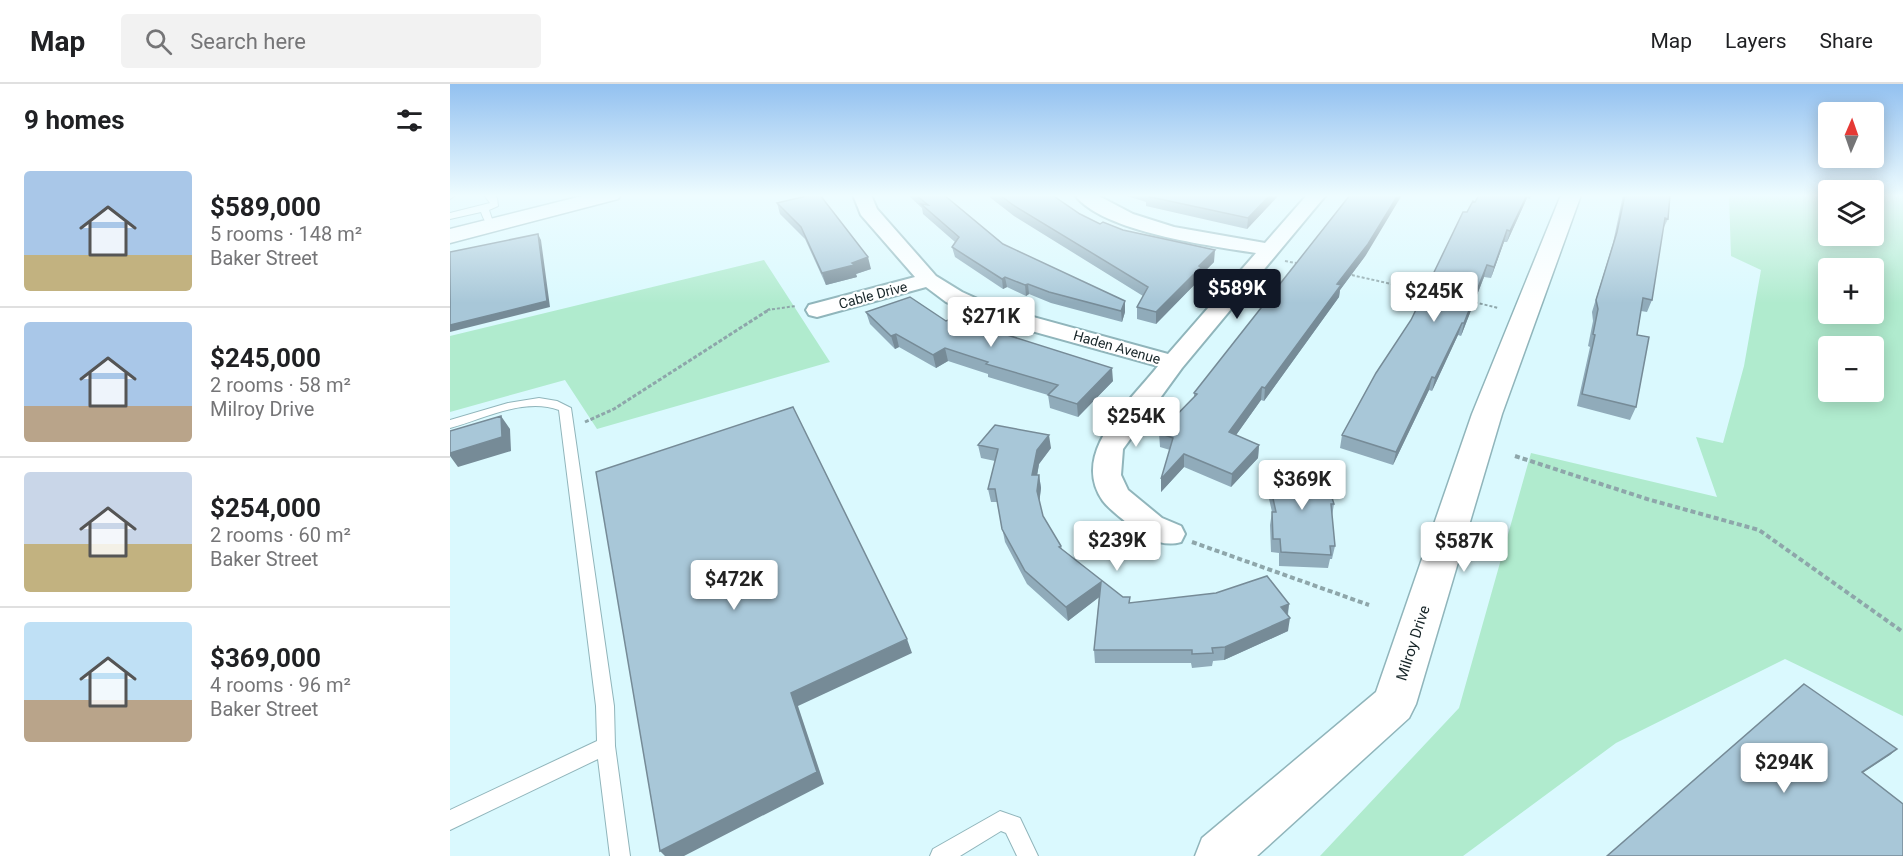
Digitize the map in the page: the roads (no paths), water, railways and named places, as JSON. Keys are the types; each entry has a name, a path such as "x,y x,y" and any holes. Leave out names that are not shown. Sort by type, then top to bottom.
{"street":[{"path":"450,244 501,231"},
{"name":"Haden Avenue","path":"885,231 928,280 954,297 985,311 1173,363"},
{"path":"1169,231 1268,253"},
{"path":"1170,534 1151,526 1115,496 1107,476 1109,449 1173,363 1287,231"},
{"name":"Milroy Drive","path":"1220,856 1394,704 1487,414 1556,231"},
{"name":"Cable Drive","path":"817,310 928,280"}],"lane":[{"path":"450,424 520,405 547,402 565,408 605,706 606,746 620,856"},
{"path":"450,820 606,746"},
{"path":"940,856 1000,821 1013,825 1028,856"}]}
